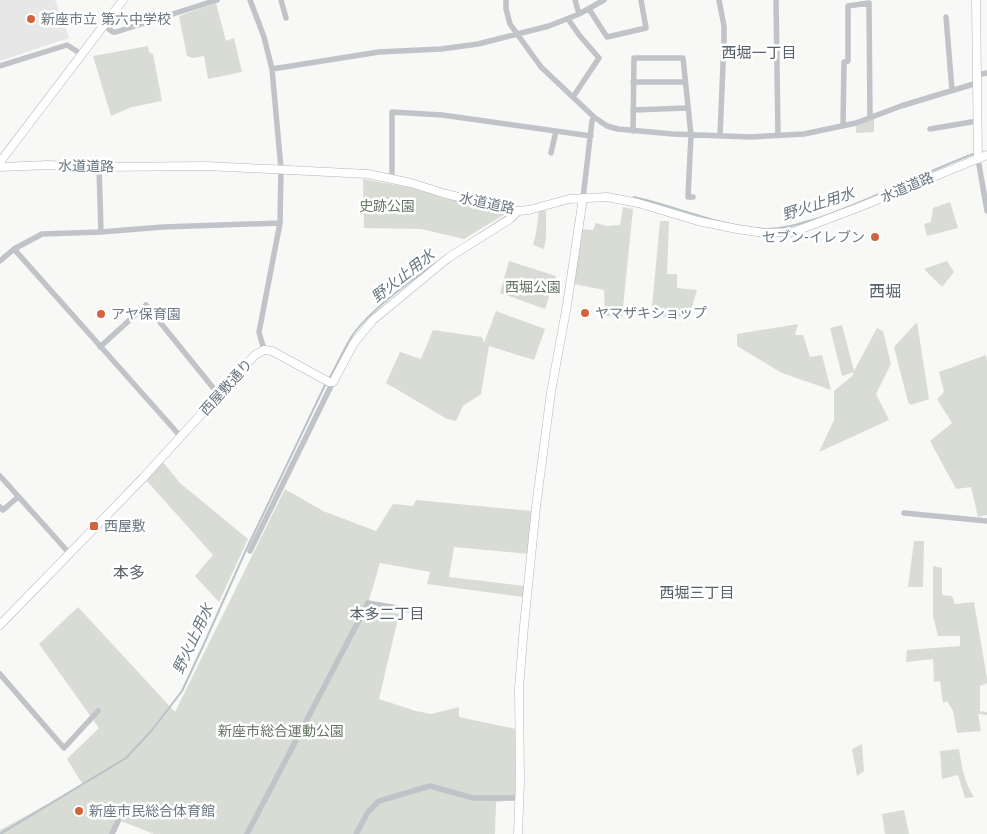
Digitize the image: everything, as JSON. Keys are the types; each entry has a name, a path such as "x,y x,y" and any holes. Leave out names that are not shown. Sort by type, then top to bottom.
{"street":[{"path":"0,162 123,0"},
{"path":"103,25 116,32 217,0"},
{"path":"250,0 264,37 272,69 281,169 280,223 259,332 264,350"},
{"path":"281,0 286,18"},
{"path":"506,0 510,24 541,67 594,117 607,126 633,131 720,136 804,134 870,118 952,90 987,73"},
{"path":"575,0 579,14"},
{"path":"272,69 378,52 441,49 478,44 549,26 579,14 604,0"},
{"path":"589,9 607,36 646,28 641,0"},
{"path":"719,0 724,26 720,136"},
{"path":"776,0 778,136"},
{"path":"976,0 978,159 987,211"},
{"path":"843,126 844,62 848,61 848,6 869,3 870,118"},
{"path":"946,17 952,90"},
{"path":"568,19 599,58 573,97"},
{"path":"0,66 67,45 81,54"},
{"path":"633,131 634,58 683,58 690,135 688,197 693,197"},
{"path":"633,82 685,82"},
{"path":"633,110 688,108"},
{"path":"392,179 392,112 442,115 590,136"},
{"path":"518,834 520,798 519,688 536,507 551,392 567,305 594,117"},
{"path":"930,129 977,121"},
{"path":"551,153 556,131"},
{"name":"水道道路","path":"0,167 48,165 99,167 206,166 368,174 421,185 459,198 518,211 529,210 569,199 616,198 722,226 756,232 778,233 793,232 827,220 987,155"},
{"path":"99,167 101,232"},
{"path":"250,552 354,343 374,320 448,258 510,219 518,211"},
{"path":"0,261 14,249 42,234 280,223"},
{"path":"14,249 181,437"},
{"path":"100,347 146,305 219,395"},
{"name":"西屋敷通り","path":"0,625 181,437 255,355 268,350 329,382 333,382"},
{"path":"0,476 2,484 18,497 70,554"},
{"path":"0,507 3,510 18,497"},
{"path":"904,513 987,521"},
{"path":"246,834 368,603 422,612"},
{"path":"0,674 64,748 98,711"},
{"path":"356,834 368,812 379,800 430,786 473,798 520,798"},
{"path":"112,834 118,821"}],"shaded area":[{"name":"新座市立 第六中学校","path":"0,0 55,0 69,38 0,61"}],"green space":[{"path":"216,3 226,41 234,38 242,72 208,79 204,56 193,58 187,56 179,16"},
{"path":"148,46 149,52 153,54 162,101 132,107 111,116 93,56"},
{"path":"874,118 874,132 856,133 856,124"},
{"name":"史跡公園","path":"363,179 412,188 507,213 464,239 421,229 364,228"},
{"path":"950,202 958,228 927,236 924,224 931,222 933,208"},
{"path":"623,207 633,209 622,317 605,316 604,290 574,284 581,229 593,230 596,223 607,226 620,225"},
{"path":"539,211 546,211 546,237 544,249 533,245"},
{"path":"660,221 669,221 667,274 677,274 677,288 697,290 689,317 651,317"},
{"name":"西堀公園","path":"509,261 556,276 545,309 500,293"},
{"path":"947,261 954,272 942,287 924,269"},
{"path":"496,311 545,329 534,360 489,346 481,394 463,406 456,421 447,419 386,383 400,352 421,359 433,330 482,337 484,343"},
{"path":"917,322 929,399 911,405 908,402 894,347"},
{"path":"798,324 795,335 803,335 810,357 822,355 831,390 782,373 737,346 737,334"},
{"path":"842,325 854,371 877,328 883,331 891,364 876,394 889,420 819,452 834,420 834,391 852,376 854,372 842,376 830,328"},
{"path":"986,355 987,515 978,517 971,487 956,489 930,441 952,423 937,399 944,392 939,372"},
{"path":"163,462 180,483 248,539 219,602 195,576 213,555 146,480"},
{"name":"新座市総合運動公園","path":"285,489 323,511 376,531 393,504 413,506 416,500 532,511 529,554 454,547 449,577 524,586 523,597 427,584 430,572 380,563 367,607 399,614 379,699 431,714 459,707 459,717 516,729 515,800 496,802 495,834 154,834 121,821 115,834 0,834 0,830 83,785 67,759 99,728 39,644 78,607 175,712"},
{"path":"914,541 924,541 923,587 908,587"},
{"path":"933,566 942,568 942,595 952,596 955,604 974,602 987,678 987,683 980,686 980,711 987,712 987,715 978,714 981,731 957,733 953,711 947,701 943,703 940,681 934,682 933,659 906,662 907,650 960,646 960,636 938,636 933,616"},
{"path":"862,744 864,771 857,776 852,749"},
{"path":"959,749 962,768 974,797 965,798 958,775 942,779 940,751"},
{"path":"904,810 909,834 885,834 882,814"}],"waterway":[{"name":"野火止用水","path":"634,197 733,225 767,229 780,228 838,211 973,154"},
{"name":"野火止用水","path":"470,240 510,214"},
{"name":"野火止用水","path":"330,377 354,333 372,313 417,276 439,261"},
{"name":"野火止用水","path":"0,834 126,758 152,730 182,691 246,550 325,385"}],"place":[{"name":"新座市立 第六中学校","path":"31,19"},
{"name":"セブン-イレブン","path":"875,237"},
{"name":"ヤマザキショップ","path":"585,313"},
{"name":"アヤ保育園","path":"101,314"},
{"name":"西屋敷","path":"94,526"},
{"name":"新座市民総合体育館","path":"79,811"}],"district":[{"name":"西堀一丁目","path":"759,53"},
{"name":"西堀","path":"885,291"},
{"name":"本多","path":"129,572"},
{"name":"西堀三丁目","path":"697,593"},
{"name":"本多二丁目","path":"387,614"}]}
